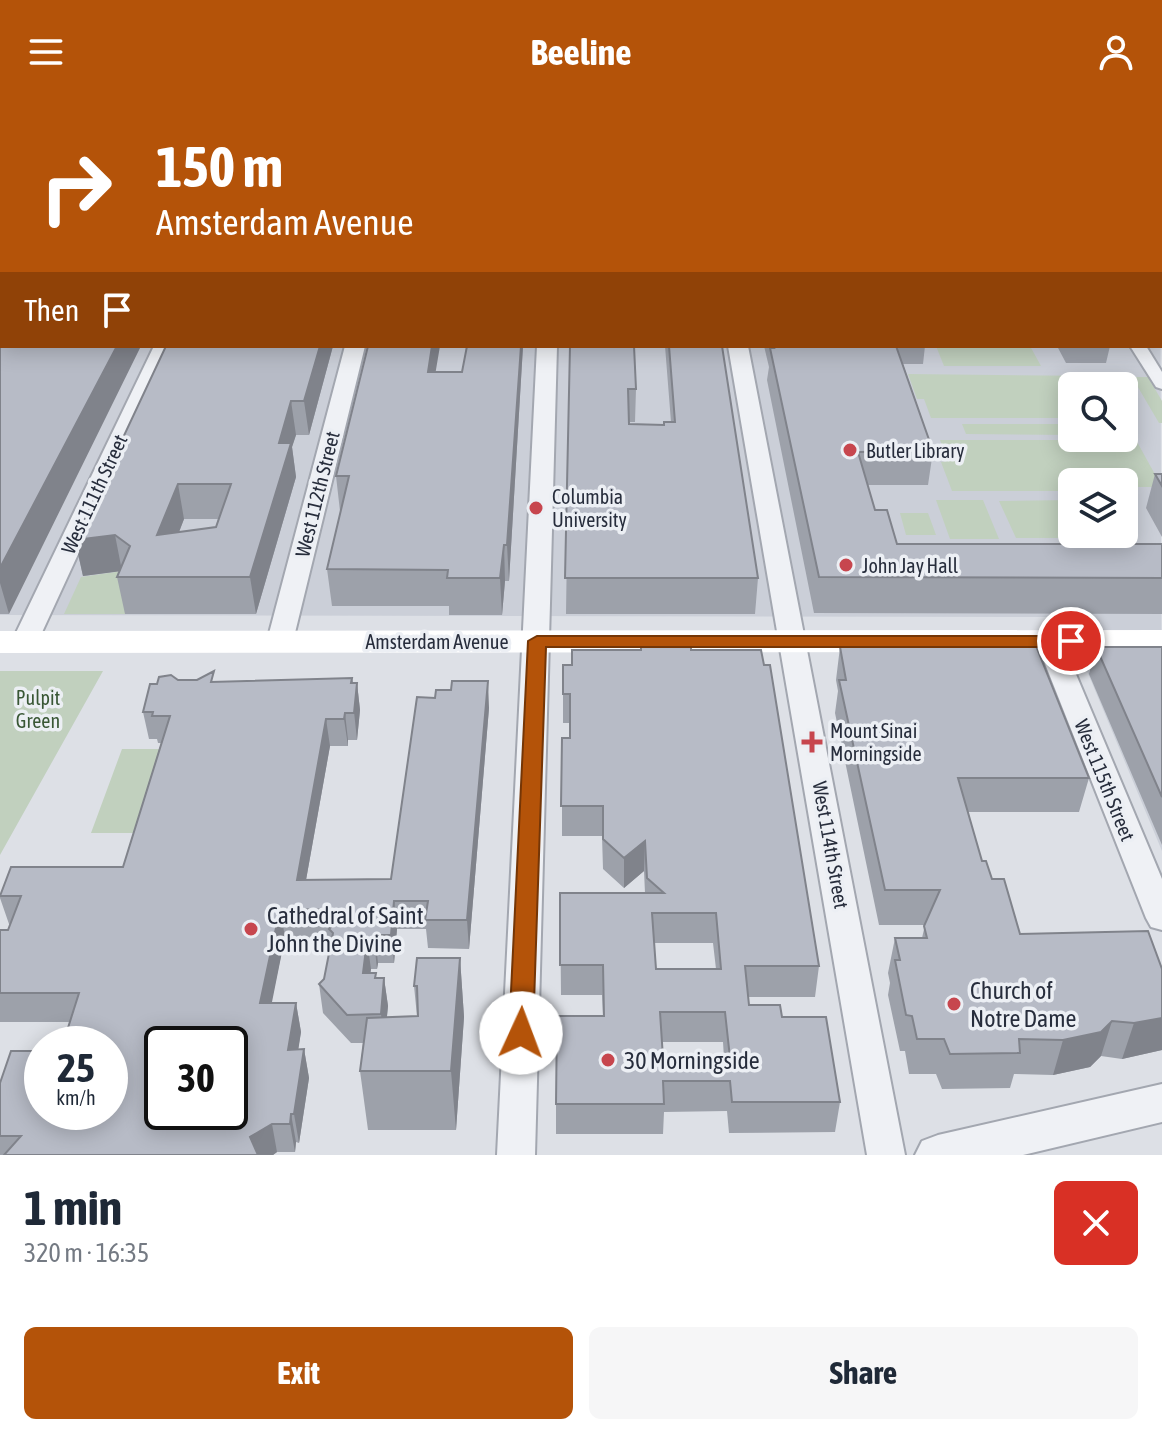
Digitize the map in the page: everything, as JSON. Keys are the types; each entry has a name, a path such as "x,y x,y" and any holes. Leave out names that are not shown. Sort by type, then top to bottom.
{"main road":[{"name":"Amsterdam Avenue","path":"12,641 1162,641"}],"street":[{"name":"West 111th Street","path":"12,641 163,348"},
{"name":"West 112th Street","path":"280,641 354,348"},
{"path":"516,1155 547,348"},
{"name":"West 114th Street","path":"738,348 886,1155"},
{"path":"1139,348 1162,384"},
{"name":"West 115th Street","path":"1049,641 1162,918"},
{"path":"938,1155 1162,1103"}],"shaded area":[{"name":"Columbia University","path":"0,348 1161,348 1162,851 1087,671 1060,617 0,615"}],"green space":[{"path":"937,348 1031,348 1041,366 944,366"},
{"path":"908,374 1058,376 1058,418 931,418 924,399 917,399"},
{"path":"1138,377 1148,377 1162,401 1162,423 1159,423 1138,387"},
{"path":"962,424 1058,424 1058,435 966,434"},
{"path":"940,440 1058,440 1058,452 1138,452 1138,444 1162,487 1138,487 1138,468 1058,468 1058,491 952,491 941,462 948,461"},
{"path":"936,500 983,500 999,539 950,539"},
{"path":"1058,500 1058,538 1016,538 999,501"},
{"path":"900,513 928,513 936,535 906,535"},
{"path":"143,568 125,614 64,614 81,577"},
{"name":"Pulpit Green","path":"0,671 103,671 0,855"},
{"path":"122,749 168,749 143,833 91,833"}],"building":[{"path":"0,348 116,348 0,568"},
{"path":"165,348 319,348 304,401 291,401 279,443 291,443 250,577 117,577 130,546 115,535 75,540","holes":["178,484 231,484 216,527 157,535"]},
{"path":"368,348 432,348 428,372 462,372 467,348 521,348 507,545 504,545 500,578 447,578 448,570 327,569 349,476 336,476"},
{"path":"570,348 634,348 636,389 628,389 629,424 664,425 664,422 675,422 669,348 722,348 758,578 565,578"},
{"path":"770,348 897,348 933,451 858,452 875,510 887,510 897,544 1058,544 1058,548 1138,548 1138,544 1162,544 1162,578 819,577"},
{"path":"1155,474 1162,474 1162,486"},
{"path":"641,645 691,645 691,650 761,650 764,665 770,665 819,966 745,966 749,1005 780,1005 782,1017 826,1017 840,1102 732,1102 730,1081 663,1081 664,1104 556,1104 557,1016 604,1016 603,965 560,965 560,893 664,893 647,878 645,841 624,858 603,839 603,806 561,806 562,738 570,738 570,694 563,694 563,665 572,665 572,650 641,650","holes":["652,913 716,913 721,969 656,969","660,1012 725,1012 730,1058 663,1058"]},
{"path":"1036,646 1089,778 958,778 982,861 986,861 992,879 1004,879 1020,934 1148,931 1162,969 1162,1018 1134,1023 1112,1021 1101,1032 1063,1040 1019,1039 1020,1053 950,1054 944,1039 917,1039 912,1016 906,1015 895,960 900,960 895,938 927,938 924,926 940,890 885,890 839,680 846,680 840,647"},
{"path":"1096,647 1162,647 1162,797"},
{"path":"214,671 211,682 352,678 351,683 357,683 354,713 345,713 344,719 326,719 297,880 391,879 417,697 435,698 436,690 451,690 452,681 488,681 467,920 425,920 428,901 394,901 391,935 375,935 374,941 367,941 363,973 376,973 375,978 384,978 381,1014 347,1015 319,984 324,979 333,933 329,929 348,910 280,909 260,1003 296,1003 288,1050 304,1049 290,1124 272,1124 250,1137 258,1155 4,1155 21,1136 0,1136 0,1083 11,1051 24,1051 24,1130 128,1130 128,1026 69,1026 79,993 0,993 0,930 8,930 21,896 0,896 11,867 123,867 170,716 152,716 153,712 143,712 150,684 157,684 159,677 171,675 178,680 197,680"},
{"path":"417,958 460,958 451,1071 360,1071 367,1018 418,1016 417,986 414,986"}],"place":[{"name":"Butler Library","path":"850,450"},
{"name":"Columbia University","path":"536,508"},
{"name":"John Jay Hall","path":"846,565"},
{"name":"Mount Sinai Morningside","path":"812,742"},
{"name":"Cathedral of Saint John the Divine","path":"251,929"},
{"name":"Church of Notre Dame","path":"954,1004"},
{"name":"30 Morningside","path":"608,1060"}],"route":[{"path":"521,1033 537,641 1071,641"}]}
